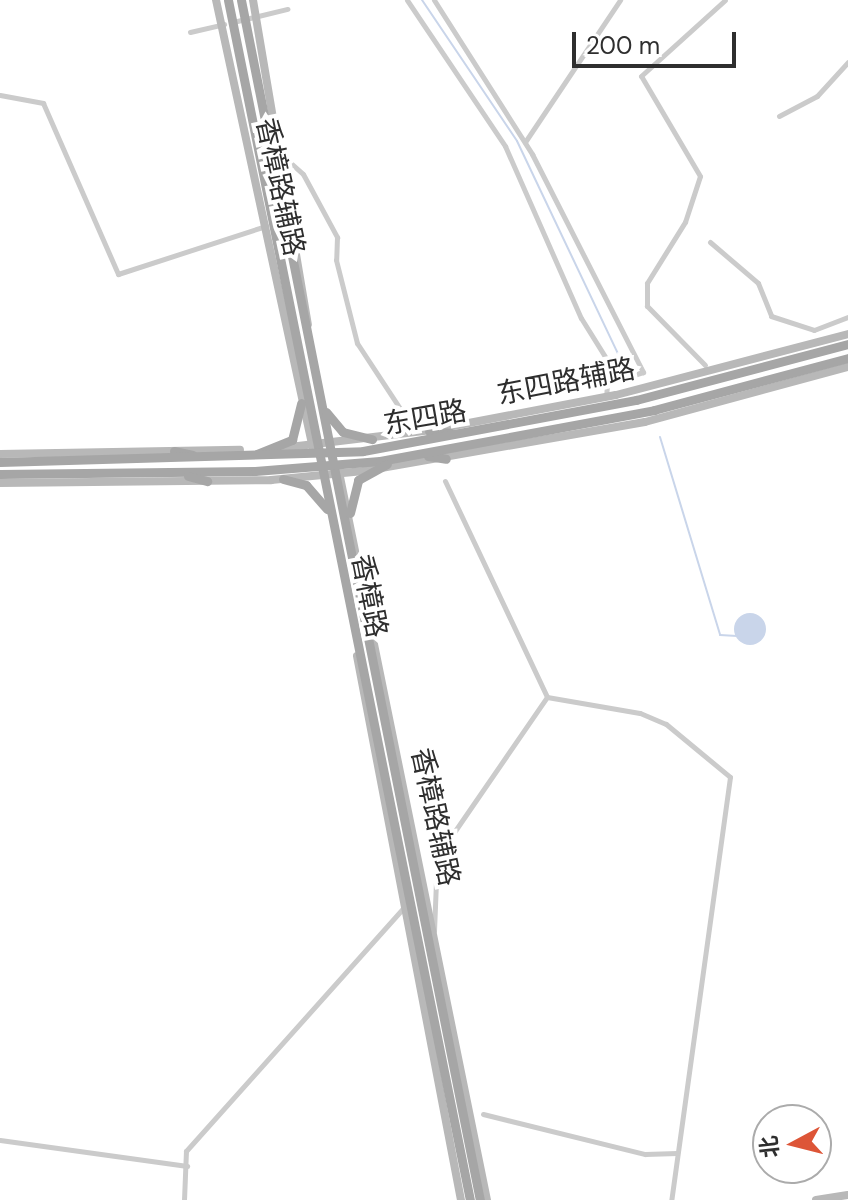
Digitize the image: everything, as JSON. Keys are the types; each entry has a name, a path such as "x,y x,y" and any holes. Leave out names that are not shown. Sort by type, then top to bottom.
{"main road":[{"name":"香樟路","path":"228,0 316,451 470,1200"},
{"name":"香樟路","path":"241,0 480,1200"},
{"name":"东四路","path":"0,462 240,458 331,451 457,434 649,397 848,344"},
{"name":"东四路","path":"0,474 336,470 654,410 848,358"},
{"path":"321,399 343,432 372,439"},
{"path":"240,458 276,449 296,435 301,403"},
{"path":"429,431 457,434"},
{"path":"174,451 208,459"},
{"path":"417,455 446,459"},
{"path":"350,513 354,486 373,470 402,457"},
{"path":"173,472 207,481"},
{"path":"283,479 311,488 331,517"},
{"path":"440,965 440,997"}],"street":[{"name":"香樟路辅路","path":"216,0 266,225 301,403 316,451"},
{"name":"香樟路","path":"253,0 284,157 308,333"},
{"path":"407,0 505,146 581,318 619,379"},
{"path":"434,0 525,142 643,372 603,386 606,397"},
{"path":"525,142 620,0"},
{"path":"705,365 647,306 647,283 685,222 700,176 641,76 725,0"},
{"path":"190,32 287,9"},
{"path":"779,116 817,96 848,62"},
{"path":"0,95 43,103 118,274 266,225"},
{"path":"284,157 303,174 337,237 336,260 357,343 407,419"},
{"path":"710,242 758,283 771,316 814,330 848,317"},
{"name":"东四路辅路","path":"331,451 372,439 606,397 848,334"},
{"name":"东四路辅路","path":"336,470 373,470 446,459 645,422 848,367"},
{"path":"0,454 316,451"},
{"path":"0,483 283,479 321,470"},
{"name":"香樟路辅路","path":"336,470 350,513 487,1200"},
{"path":"445,481 547,697"},
{"path":"357,652 360,698 461,1200"},
{"path":"434,931 437,857 547,697"},
{"path":"547,697 640,713 666,724 730,777 671,1200"},
{"path":"184,1200 186,1151 403,908"},
{"path":"483,1114 645,1154 678,1153"},
{"path":"0,1140 187,1166"},
{"path":"816,1200 848,1196"},
{"path":"835,1200 848,1196"}],"water":[{"path":"750,613 762,617 766,629 762,641 750,645 738,641 734,629 738,617"}],"waterway":[{"path":"422,0 517,141 626,371"},
{"path":"660,437 720,635 737,636"}]}
